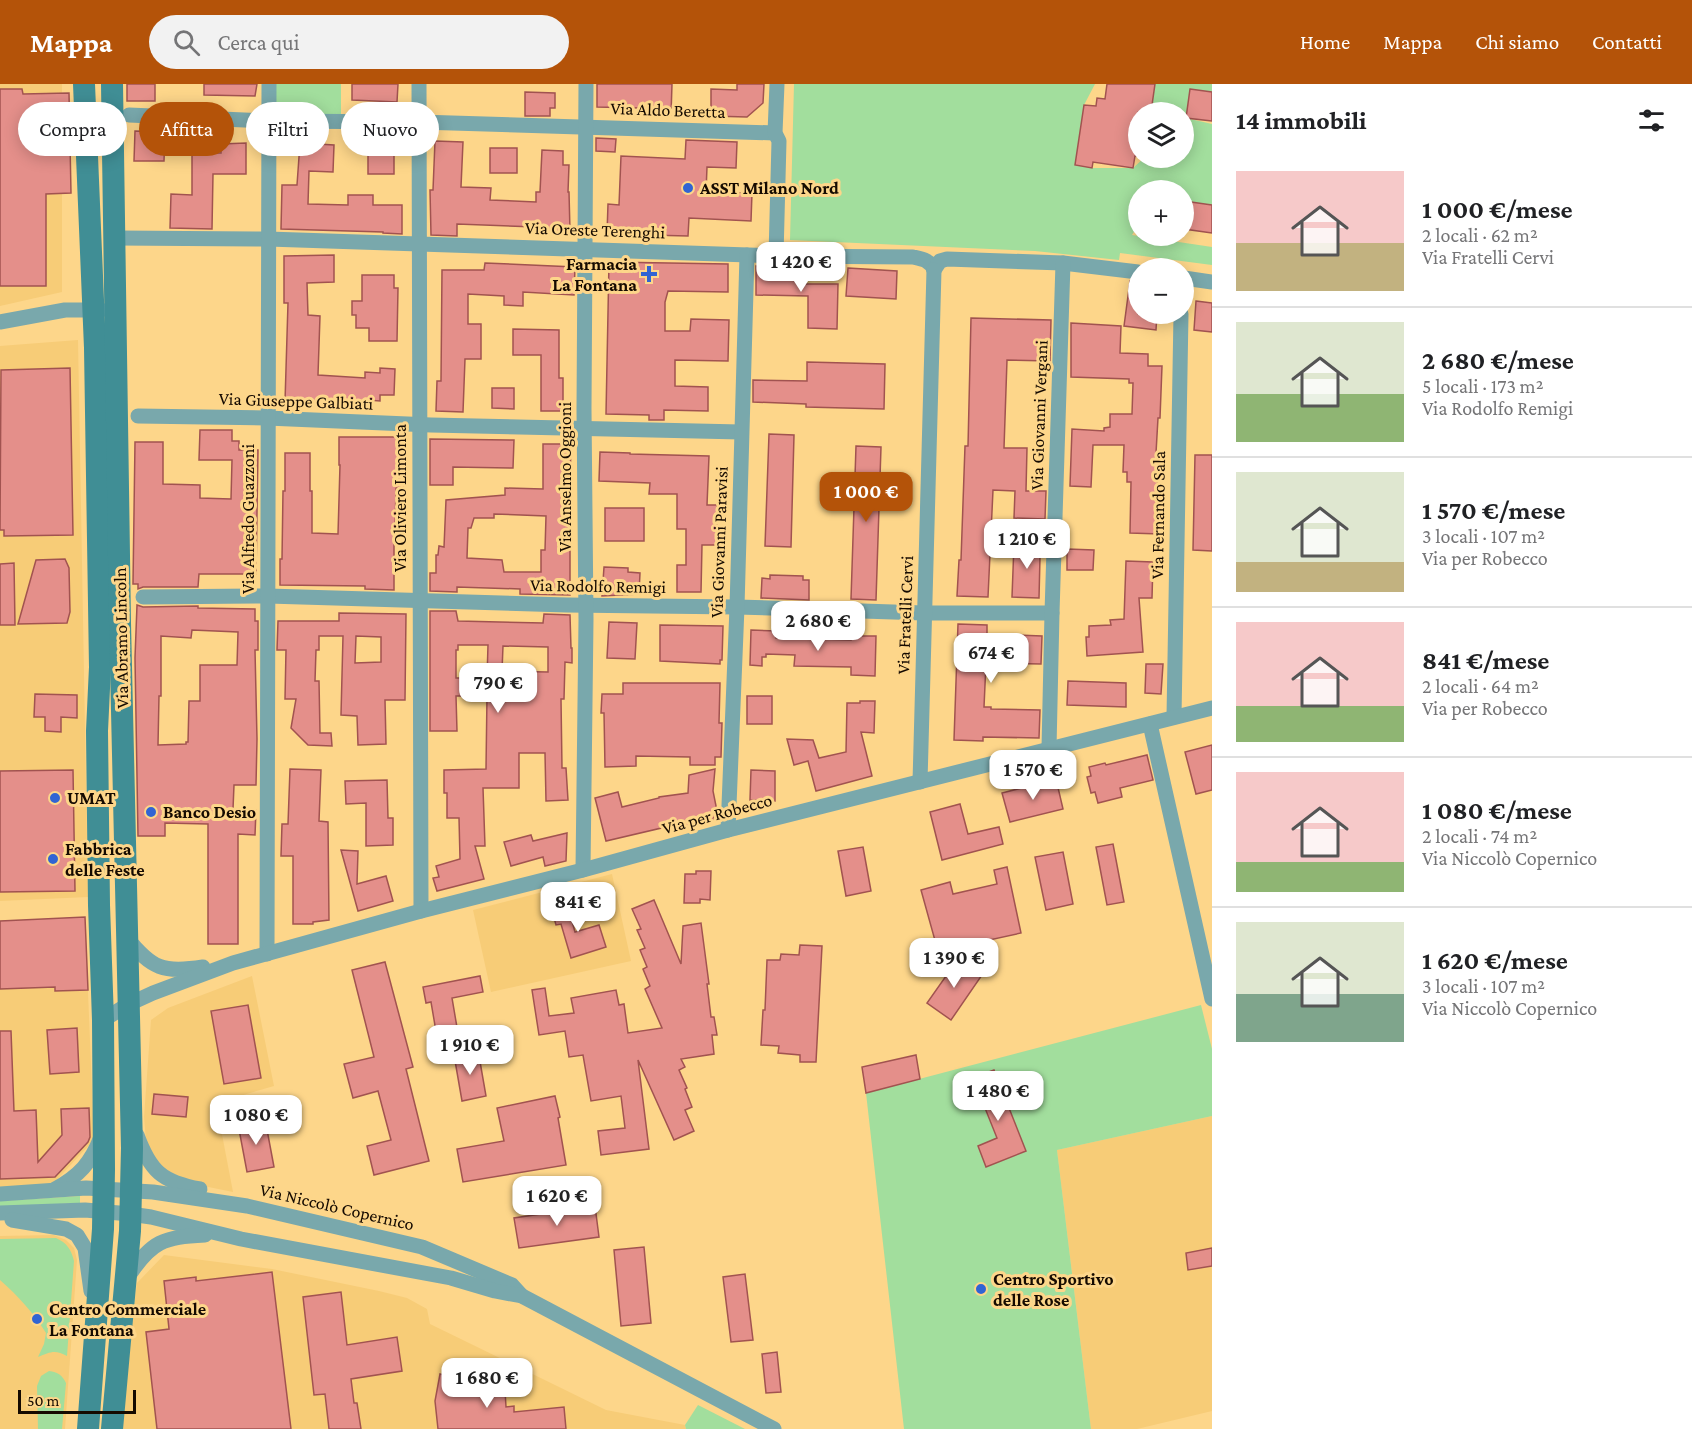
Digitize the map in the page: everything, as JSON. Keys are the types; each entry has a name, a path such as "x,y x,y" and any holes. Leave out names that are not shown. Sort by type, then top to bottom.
{"main road":[{"name":"Via Abramo Lincoln","path":"84,84 85,102"},
{"name":"Via Abramo Lincoln","path":"88,1429 103,1190 103,1020 97,731 105,310 116,238 112,84"},
{"name":"Via Abramo Lincoln","path":"87,156 105,310 120,635 129,1004 130,1214 112,1429"},
{"path":"92,156 96,162 99,216 116,238"}],"street":[{"name":"Via Alfredo Guazzoni","path":"268,84 268,102"},
{"name":"Via Oliviero Limonta","path":"419,84 419,102"},
{"name":"Via Anselmo Oggioni","path":"583,870 586,605 584,428 586,84"},
{"path":"776,256 779,141 775,133 777,84"},
{"name":"Via Aldo Beretta","path":"129,115 246,120"},
{"name":"Via Aldo Beretta","path":"439,123 775,133"},
{"name":"Via Alfredo Guazzoni","path":"267,954 269,156"},
{"name":"Via Oliviero Limonta","path":"419,156 421,911"},
{"name":"Via Oreste Terenghi","path":"116,238 268,239 776,256 913,257 927,261 933,270"},
{"name":"Via Giovanni Paravisi","path":"728,830 747,255"},
{"path":"933,270 940,261 947,259 1063,264 1128,272"},
{"name":"Via Giovanni Vergani","path":"1049,748 1063,264"},
{"name":"Via Fratelli Cervi","path":"920,782 933,270"},
{"path":"1194,279 1212,282"},
{"path":"0,322 65,310 105,310"},
{"name":"Via Fernando Sala","path":"1174,717 1181,324"},
{"name":"Via Giuseppe Galbiati","path":"138,416 741,432"},
{"name":"Via Rodolfo Remigi","path":"143,597 268,596 420,602 737,607 924,613 1052,613"},
{"name":"Via per Robecco","path":"103,1020 129,1004 232,963 728,830 1212,708"},
{"path":"1150,724 1212,999"},
{"name":"Via per Robecco","path":"127,938 139,953 154,965 169,969 182,970 232,963"},
{"path":"131,1120 145,1157 153,1168 169,1180 182,1186 230,1195 248,1206"},
{"path":"51,1191 83,1169 93,1156 104,1128"},
{"path":"0,1194 86,1188 103,1190"},
{"path":"0,1216 85,1210 103,1190"},
{"name":"Via Niccolò Copernico","path":"103,1190 153,1192 248,1206 422,1246 512,1285 522,1296"},
{"name":"Via Niccolò Copernico","path":"103,1190 130,1214 224,1235 451,1278 522,1296 774,1429"},
{"path":"0,1216 66,1229 77,1235 84,1248 96,1322"},
{"path":"125,1282 137,1263 156,1244 172,1238 224,1235"}],"shaded area":[{"path":"0,84 62,84 62,102 18,102 18,156 62,156 62,292 0,306"},
{"path":"78,340 88,897 0,901 0,346"},
{"path":"612,874 631,961 491,992 473,910"},
{"path":"85,917 94,1140 50,1187 0,1189 0,921"},
{"path":"252,976 274,1086 216,1103 233,1192 184,1182 165,1172 147,1152 144,1117 151,1020 168,1008"},
{"path":"1212,1116 1212,1411 1137,1429 1091,1429 1057,1150"},
{"name":"Centro Commerciale La Fontana","path":"54,1235 66,1240 74,1248 77,1260 65,1429 0,1429 0,1236"},
{"path":"164,1255 272,1269 407,1298 427,1309 430,1324 606,1410 685,1425 686,1429 122,1429 125,1377 137,1283"}],"green space":[{"path":"276,84 341,84 341,117 329,117 329,102 276,102"},
{"path":"794,84 1095,84 1084,105 1075,165 1092,168 1194,168 1194,120 1212,124 1212,205 1194,202 1194,180 1128,180 1128,246 1194,244 1212,247 1212,265 1194,263 1194,258 1158,258 1120,253 1119,260 1035,251 790,240"},
{"path":"1155,84 1212,84 1212,92 1190,89 1188,102 1152,102"},
{"name":"Centro Sportivo delle Rose","path":"1201,1005 1212,1049 1212,1116 1057,1150 1091,1429 904,1429 866,1093"},
{"path":"80,1196 80,1203 0,1207 0,1201"},
{"path":"56,1238 68,1247 74,1261 67,1356 59,1352 52,1352 38,1357 46,1333 25,1305 0,1280 0,1239"},
{"path":"49,1371 59,1374 66,1383 62,1429 38,1429 37,1386 41,1376"},
{"path":"698,1405 745,1429 686,1429 685,1425"}],"building":[{"path":"127,84 155,84 155,101 127,101"},
{"path":"204,84 257,84 255,96 204,95"},
{"path":"352,84 398,84 397,102 352,100"},
{"path":"597,84 672,84 671,115 640,114 640,108 597,107"},
{"path":"737,84 764,84 763,103 747,117 711,116 711,89 737,90"},
{"path":"1107,84 1155,84 1152,102 1128,102 1128,167 1093,162 1092,168 1075,165 1084,105 1096,106 1097,98 1105,99"},
{"path":"0,89 22,89 23,94 69,93 69,102 18,102 18,156 70,156 71,193 46,194 46,286 0,286"},
{"path":"1190,89 1212,92 1212,121 1194,119 1194,102 1188,102"},
{"path":"525,92 555,93 555,108 550,108 550,116 525,116"},
{"path":"135,131 139,131 139,156 164,156 164,161 134,161"},
{"path":"596,138 616,139 615,152 596,151"},
{"name":"ASST Milano Nord","path":"686,140 737,142 736,168 707,167 706,192 752,193 751,221 689,218 688,236 607,234 608,204 619,205 621,156 685,159"},
{"path":"439,141 463,142 461,187 491,188 490,200 536,202 536,192 540,192 542,150 563,151 563,165 569,165 570,232 536,233 536,227 457,224 457,236 431,235 430,190 433,190 434,156 439,156"},
{"path":"234,143 246,143 246,174 213,174 212,229 170,228 171,194 192,195 192,156 234,156"},
{"path":"329,145 334,145 333,172 309,171 308,204 348,205 348,195 373,195 373,205 402,205 402,234 281,229 282,185 297,185 299,156 329,156"},
{"path":"490,148 517,148 517,173 490,173"},
{"path":"368,156 394,156 394,174 368,174"},
{"path":"1194,202 1212,205 1212,233 1194,230"},
{"path":"334,255 334,282 307,283 308,315 320,316 318,375 365,378 365,372 380,373 380,368 395,369 394,395 380,395 380,401 367,400 366,407 285,402 288,303 284,303 284,256"},
{"path":"609,262 728,264 728,292 668,291 665,302 665,331 690,331 691,319 729,320 728,361 675,360 675,386 708,387 708,411 664,410 664,420 649,420 649,415 606,414"},
{"path":"485,263 575,267 574,295 523,292 523,306 504,305 504,296 468,294 468,324 481,324 481,359 465,359 463,412 436,411 437,381 441,381 442,270 484,270"},
{"path":"756,266 806,269 805,284 838,284 837,329 808,328 808,296 756,295"},
{"path":"848,268 897,271 896,299 846,296"},
{"path":"362,275 394,275 394,288 398,288 397,341 369,341 369,328 356,328 356,315 352,315 352,301 362,301"},
{"path":"1128,296 1128,324 1156,324 1156,330 1124,326"},
{"path":"1196,301 1212,303 1212,332 1194,330"},
{"path":"971,318 1051,320 1050,361 1007,360 1004,448 1027,448 1026,491 1046,491 1045,519 1014,518 1015,491 993,490 988,597 957,596 959,560 961,560 965,446 968,446"},
{"path":"1071,323 1121,326 1120,353 1148,354 1148,366 1162,366 1156,453 1158,453 1157,500 1160,500 1160,534 1130,533 1131,482 1127,482 1127,472 1123,472 1124,445 1093,445 1091,487 1070,486 1072,429 1104,431 1104,428 1110,427 1110,414 1132,414 1133,383 1129,383 1129,379 1071,377"},
{"path":"513,329 559,330 559,378 563,378 563,411 541,411 541,355 513,355"},
{"path":"807,362 885,364 884,409 806,407 806,404 753,402 753,380 807,381"},
{"path":"70,368 73,535 4,536 4,530 0,530 1,370"},
{"path":"492,388 514,388 514,409 492,408"},
{"path":"200,430 232,430 232,441 239,441 239,450 258,450 256,574 199,574 198,587 143,587 138,589 138,584 133,584 135,442 163,442 163,484 200,485 200,498 231,499 232,460 199,460"},
{"path":"769,434 794,435 791,547 765,546"},
{"path":"339,437 404,437 404,488 396,488 394,590 365,589 365,586 280,585 285,453 310,453 312,533 338,534"},
{"path":"430,439 514,440 513,468 453,467 453,485 430,485"},
{"path":"543,444 571,444 568,550 570,550 570,595 520,594 520,589 457,587 457,592 430,591 430,573 436,573 436,555 438,555 439,546 444,547 446,500 505,495 505,488 543,489","holes":["494,514 546,516 545,550 541,550 541,572 504,572 502,560 467,558 468,528 471,528 474,518 494,518"]},
{"path":"856,446 881,447 876,600 851,599"},
{"path":"600,452 709,456 707,505 717,505 717,545 702,545 701,592 677,592 677,565 686,565 686,529 677,529 677,494 649,494 650,483 599,481"},
{"path":"1195,455 1212,455 1212,551 1193,550"},
{"path":"605,508 644,508 644,541 605,541"},
{"path":"1014,544 1044,545 1044,557 1040,557 1039,598 1012,597"},
{"path":"1067,549 1094,550 1093,570 1067,570"},
{"path":"65,559 69,568 70,612 67,623 18,624 36,560"},
{"path":"1126,561 1153,562 1152,598 1139,598 1143,652 1087,656 1086,637 1089,637 1089,626 1111,625 1110,620 1124,619"},
{"path":"14,563 15,625 0,625 0,564"},
{"path":"604,567 628,568 628,572 640,573 639,594 602,596"},
{"path":"770,575 803,576 803,580 809,580 809,600 761,598 762,578 770,579"},
{"path":"137,605 255,609 255,621 258,621 258,650 255,650 256,785 234,785 233,809 256,810 255,835 238,834 238,944 208,944 208,824 165,823 165,836 138,836 135,658","holes":["192,630 238,632 237,665 200,665 200,701 189,701 188,742 158,745 161,636 191,638"]},
{"path":"430,611 456,611 458,621 543,623 544,614 570,615 572,663 565,662 564,699 561,699 562,768 566,768 568,800 546,801 545,753 519,753 519,788 483,788 485,846 475,846 484,879 437,891 433,878 439,877 436,866 460,859 459,818 447,818 444,770 486,769 487,696 456,696 457,731 430,731","holes":["458,645 488,645 487,678 456,678","503,646 548,647 548,672 502,671"]},
{"path":"339,613 406,614 405,700 385,700 386,744 358,745 357,716 341,715 343,636 319,636 319,650 316,650 315,681 319,681 320,733 331,733 332,746 308,745 291,728 296,699 285,699 286,650 277,650 278,621 339,621","holes":["356,636 381,637 381,662 355,663"]},
{"path":"609,622 637,623 635,659 607,658"},
{"path":"958,624 987,625 987,634 1042,636 1041,664 986,663 984,707 1040,710 1039,738 983,737 983,741 954,740"},
{"path":"660,625 723,626 720,664 660,661"},
{"path":"751,630 777,631 776,638 851,640 851,636 876,636 875,676 851,675 851,667 794,666 795,655 766,654 766,657 762,657 762,666 750,665"},
{"path":"1146,664 1163,664 1161,694 1145,693"},
{"path":"1068,681 1126,683 1126,707 1067,705"},
{"path":"623,683 720,683 721,757 715,757 715,765 690,765 690,757 636,756 636,766 605,767 602,694 623,694"},
{"path":"35,694 77,695 77,718 61,717 61,732 45,731 45,717 34,717"},
{"path":"747,696 772,696 772,724 747,724"},
{"path":"860,701 875,701 874,733 861,732 872,776 816,791 808,761 794,765 787,739 813,740 819,758 846,752 847,703 860,703"},
{"path":"1212,745 1212,790 1196,794 1185,752"},
{"path":"1147,755 1153,780 1120,788 1122,797 1098,803 1095,792 1091,793 1087,777 1091,776 1089,767"},
{"path":"290,769 321,770 319,821 328,822 329,920 313,922 313,924 293,924 293,856 281,856 282,824 288,824"},
{"path":"715,769 713,791 717,811 712,821 690,824 686,829 667,830 666,827 606,841 595,798 618,792 622,807 659,797 688,793 689,775"},
{"path":"73,770 75,891 0,892 0,771"},
{"path":"751,770 775,771 775,801 750,800"},
{"path":"1056,779 1063,809 1010,822 1002,793"},
{"path":"387,780 388,818 393,818 393,845 366,846 366,803 346,804 345,781"},
{"path":"960,804 968,834 999,827 1003,844 942,860 930,812"},
{"path":"567,833 566,861 545,866 543,857 511,866 504,842 531,835 533,841"},
{"path":"1113,844 1124,902 1107,905 1096,847"},
{"path":"863,847 871,891 846,896 838,851"},
{"path":"341,850 358,851 357,884 386,876 393,901 358,911"},
{"path":"1063,852 1073,904 1046,910 1035,857"},
{"path":"1007,867 1021,933 989,940 991,950 914,959 912,947 936,944 921,890 950,882 953,894 997,884 994,870"},
{"path":"696,871 711,871 710,900 700,899 700,903 684,903 685,874 696,874"},
{"path":"654,900 681,964 683,926 701,923 711,1017 714,1017 717,1035 712,1035 714,1054 681,1059 685,1067 679,1070 692,1107 685,1110 694,1131 674,1140 638,1060 649,1149 601,1155 598,1131 625,1128 621,1096 591,1101 583,1055 569,1057 565,1031 539,1035 532,990 545,988 549,1016 574,1013 571,998 616,990 619,1005 624,1004 628,1033 662,1028 645,989 650,986 643,969 647,967 640,950 645,948 637,930 641,929 632,909"},
{"path":"567,903 575,932 599,925 606,947 571,958 561,924 556,925 551,907"},
{"path":"85,917 88,990 55,991 55,987 0,989 0,921"},
{"path":"800,945 822,946 816,1062 800,1062 800,1055 778,1053 779,1046 761,1045 767,960 780,960 781,954 799,955"},
{"path":"958,959 982,975 951,1020 927,1003"},
{"path":"385,962 413,1067 406,1069 429,1161 374,1175 367,1146 391,1140 378,1091 353,1098 344,1064 374,1057 352,970"},
{"path":"480,976 483,992 452,998 460,1045 439,1049 431,1002 426,1003 423,987"},
{"path":"248,1005 261,1078 224,1084 211,1011"},
{"path":"77,1028 79,1072 50,1074 47,1030"},
{"path":"0,1031 11,1031 14,1111 36,1110 38,1162 62,1135 61,1109 89,1108 90,1137 88,1142 55,1177 0,1179"},
{"path":"478,1050 486,1096 462,1101 454,1055"},
{"path":"916,1055 920,1079 866,1093 862,1067"},
{"path":"994,1070 1026,1151 986,1167 978,1146 997,1138 973,1078"},
{"path":"154,1094 188,1097 186,1117 152,1114"},
{"path":"555,1096 566,1165 463,1182 457,1149 504,1141 497,1108"},
{"path":"265,1119 274,1167 247,1172 238,1124"},
{"path":"595,1206 599,1237 519,1248 514,1218"},
{"path":"644,1247 651,1323 621,1326 614,1250"},
{"path":"1212,1248 1212,1266 1188,1270 1186,1253"},
{"path":"272,1272 291,1429 157,1429 146,1332 169,1329 164,1281 196,1277 196,1281"},
{"path":"745,1274 753,1340 731,1342 723,1277"},
{"path":"341,1292 347,1345 397,1337 402,1371 351,1379 361,1429 329,1429 325,1394 314,1395 303,1297"},
{"path":"777,1352 781,1392 766,1393 762,1354"},
{"path":"440,1374 505,1390 506,1407 514,1406 514,1412 564,1407 566,1429 438,1429 435,1401"}],"place":[{"name":"ASST Milano Nord","path":"688,188"},
{"name":"Farmacia La Fontana","path":"649,274"},
{"name":"UMAT","path":"55,798"},
{"name":"Banco Desio","path":"151,812"},
{"name":"Fabbrica delle Feste","path":"53,859"},
{"name":"Centro Sportivo delle Rose","path":"981,1289"},
{"name":"Centro Commerciale La Fontana","path":"37,1319"}]}
